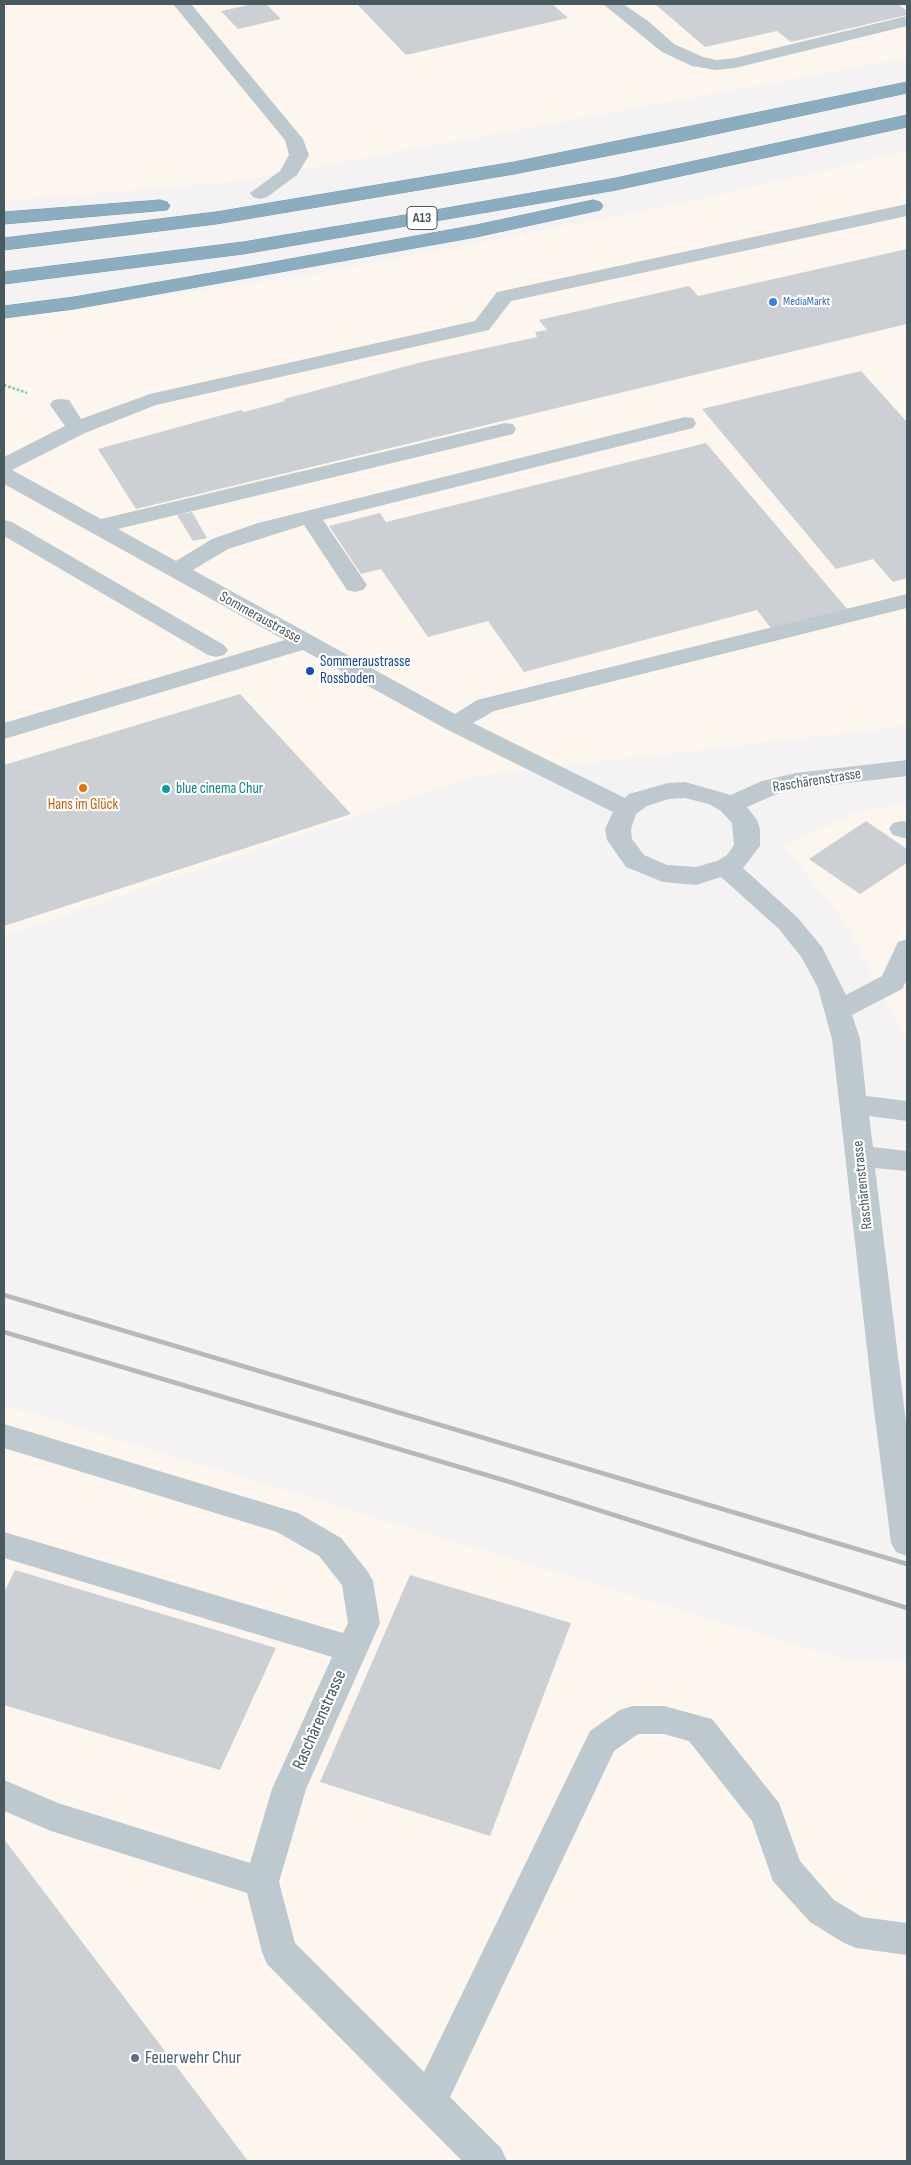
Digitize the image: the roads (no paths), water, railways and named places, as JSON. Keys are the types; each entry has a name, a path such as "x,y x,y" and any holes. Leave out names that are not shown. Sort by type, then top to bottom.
{"highway":[{"name":"A13","path":"4,244 216,218 514,168 684,135 907,87"},
{"name":"A13","path":"4,278 243,248 441,215 616,184 907,122"},
{"name":"A13","path":"4,312 74,303 448,236 746,175 836,137"},
{"name":"A13","path":"4,218 131,210 392,173 514,168"}],"street":[{"path":"182,4 294,139 299,155 286,175 260,193"},
{"path":"612,4 642,24 668,48 698,62 716,65 735,63 907,22"},
{"path":"4,466 77,428 150,400 482,326 504,296 907,210"},
{"path":"60,405 77,428"},
{"path":"175,571 220,544 266,528 685,423"},
{"path":"96,527 505,429"},
{"name":"Sommeraustrasse","path":"4,475 293,637 455,724 627,809"},
{"path":"310,517 355,585"},
{"path":"4,527 216,650"},
{"path":"455,724 486,705 907,601"},
{"path":"4,711 216,650 293,637"},
{"path":"4,731 293,637"},
{"name":"Raschärenstrasse","path":"730,805 771,787 796,781 907,768"},
{"path":"668,791 701,793 730,805 744,820 748,838 742,854 726,867 712,873 679,876 647,868 635,861 620,840 618,829 621,819 627,809 638,800 668,791"},
{"name":"Raschärenstrasse","path":"726,867 788,923 813,953 831,988 846,1039 888,1402 907,1543"},
{"path":"838,1011 893,982 907,948"},
{"path":"854,1104 907,1111"},
{"path":"860,1156 907,1161"},
{"name":"Raschärenstrasse","path":"4,1436 287,1522 330,1547 357,1581 364,1623 288,1789 262,1882"},
{"path":"4,1545 352,1650"},
{"path":"428,2101 602,1742 632,1720 664,1720 700,1729 767,1814 785,1870 822,1911 856,1932 907,1939"},
{"path":"4,1795 51,1816 262,1882 280,1952 488,2161"}],"railway":[{"path":"4,1295 907,1564"},
{"path":"4,1332 510,1482 907,1608"}],"place":[{"name":"MediaMarkt","path":"773,302"},
{"name":"Sommeraustrasse Rossboden","path":"310,671"},
{"name":"Hans im Glück","path":"83,788"},
{"name":"blue cinema Chur","path":"166,789"},
{"name":"Feuerwehr Chur","path":"135,2058"}]}
